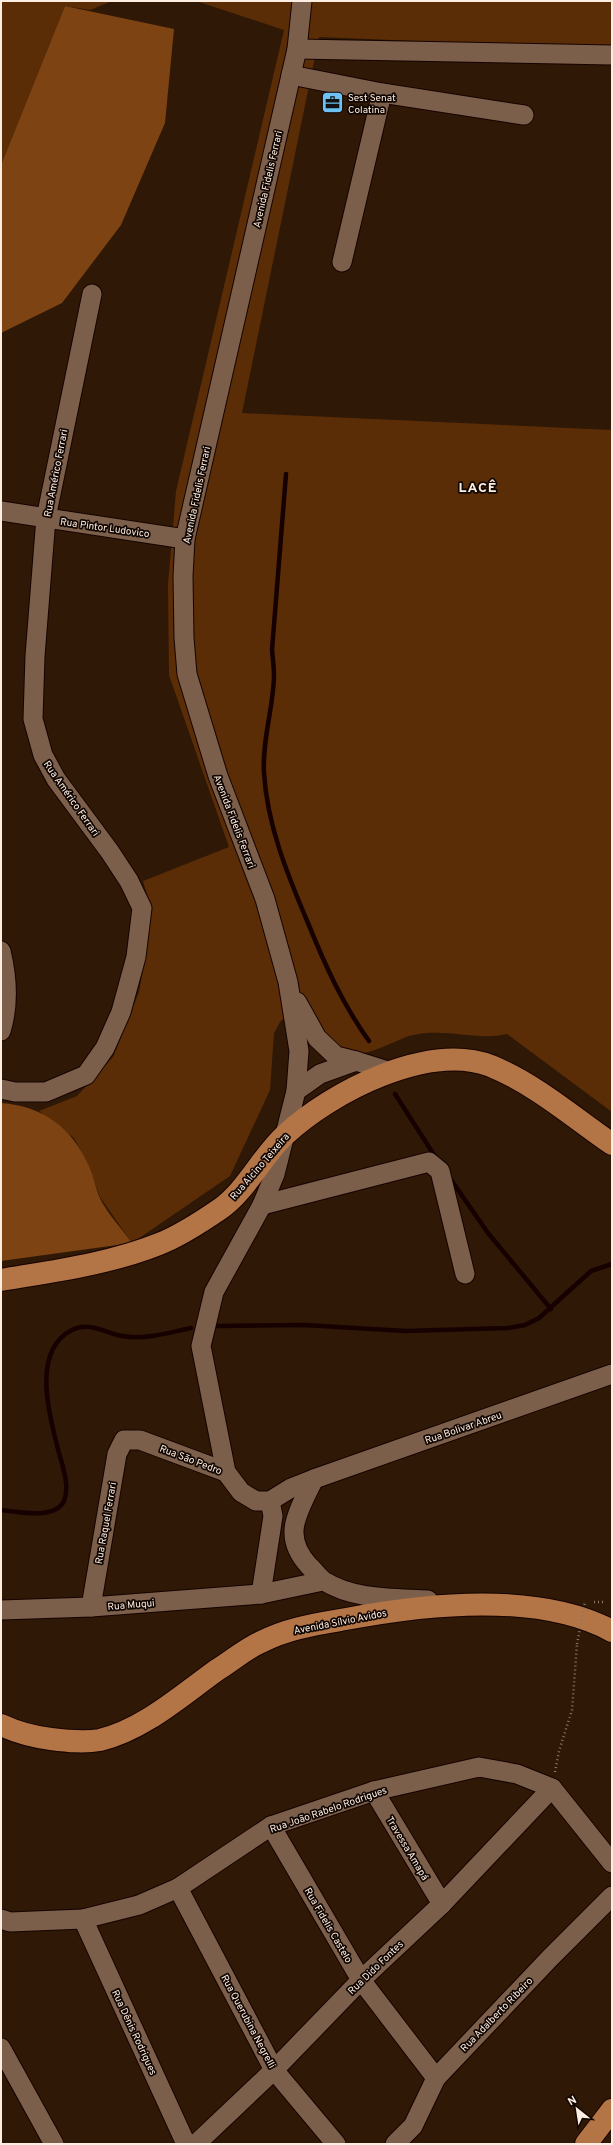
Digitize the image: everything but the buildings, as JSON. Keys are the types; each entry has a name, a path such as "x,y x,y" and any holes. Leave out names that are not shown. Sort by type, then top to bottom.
{"main road":[{"name":"Rua Alcino Teixeira","path":"1,1280 101,1262 160,1244 222,1207 265,1160 284,1136 334,1099 391,1072 420,1064 447,1061 469,1061 489,1066 510,1074 612,1144"},
{"name":"Avenida Sílvio Avidos","path":"1,1725 45,1738 78,1742 100,1740 140,1723 240,1654 279,1634 298,1628 379,1612 426,1606 477,1604 523,1607 562,1613 612,1631"},
{"path":"586,2144 612,2110"}],"street":[{"name":"Avenida Fidelis Ferrari","path":"226,1472 201,1346 214,1292 262,1205 275,1174 296,1091 299,1051 288,982 265,900 218,776 187,674 184,638 183,576 185,539 297,49 302,1"},
{"path":"297,49 612,55"},
{"path":"291,75 382,93 524,114"},
{"path":"342,262 382,93"},
{"name":"Rua Américo Ferrari","path":"1,1089 16,1092 46,1092 86,1075 105,1048 121,1012 136,957 142,908 129,881 110,852 53,773 43,755 33,719 35,656 46,518 92,294"},
{"name":"Rua Pintor Ludovico","path":"1,511 185,539"},
{"path":"1,951 6,973 5,1018 1,1031"},
{"name":"Avenida Fidelis Ferrari","path":"288,982 302,1013 317,1038 336,1056 391,1072"},
{"path":"296,1091 320,1074 356,1061"},
{"path":"262,1205 429,1162 440,1171 465,1274"},
{"name":"Rua Bolivar Abreu","path":"314,1479 612,1374"},
{"name":"Rua São Pedro","path":"124,1440 140,1440 226,1472 241,1492 271,1508 294,1532"},
{"name":"Rua Raquel Ferrari","path":"90,1607 117,1454 124,1440"},
{"path":"261,1594 271,1508 291,1488 314,1479"},
{"path":"314,1479 301,1508 294,1532 297,1548 304,1560 323,1581 347,1591 373,1597 477,1604"},
{"name":"Rua Muqui","path":"1,1610 90,1607 261,1594 323,1581"},
{"name":"Rua João Rabelo Rodrigues","path":"1,1919 10,1922 83,1919 139,1905 178,1888 271,1826 374,1791 479,1767 517,1774 552,1788 612,1863"},
{"name":"Rua Dido Fontes","path":"196,2144 274,2070 361,1980 442,1904 552,1788"},
{"name":"Travessa Amapá","path":"374,1791 442,1904"},
{"name":"Rua Fidelis Castelo","path":"271,1826 361,1980 436,2078"},
{"name":"Rua Querubina Negrelli","path":"178,1888 274,2070 336,2144"},
{"name":"Rua Adalberto Ribeiro","path":"395,2144 413,2126 436,2078 550,1958 612,1896"},
{"name":"Rua Dênis Rodrigues","path":"83,1919 186,2144"},
{"path":"1,2048 54,2144"}],"path":[{"path":"552,1788 559,1751 572,1710 577,1644 585,1602"}],"shaded area":[{"path":"1,1 112,1 90,10 65,6 1,165"},
{"path":"196,1 612,1 612,49 319,37 242,413 612,430 612,1112 507,1034 496,1036 473,1036 449,1033 425,1033 406,1037 384,1047 368,1052 355,1053 341,1047 289,1013 280,1022 274,1033 270,1090 230,1176 132,1243 100,1197 88,1164 74,1138 39,1111 77,1096 113,1057 139,992 149,937 151,907 143,881 229,847 169,675 168,585 176,491 284,30"},
{"path":"65,6 174,29 165,123 121,225 62,303 1,333 1,165"},
{"path":"1,1103 30,1109 54,1121 64,1129 73,1139 88,1164 102,1202 132,1243 1,1261"}],"waterway":[{"path":"286,474 272,650 274,674 273,689 264,761 266,792 274,831 286,869 300,905 335,984 369,1041"},
{"path":"395,1094 436,1158"},
{"path":"449,1177 488,1233 551,1309"},
{"path":"217,1326 305,1325 405,1331 508,1328 525,1325 539,1318 591,1271 612,1264"},
{"path":"1,1510 26,1513 44,1513 53,1511 64,1501 66,1495 66,1483 51,1422 46,1386 47,1369 51,1353 59,1340 72,1330 84,1327 97,1328 116,1335 131,1337 156,1335 191,1328"}],"place":[{"name":"Sest Senat Colatina","path":"333,103"}],"district":[{"name":"LACÊ","path":"478,487"}]}
